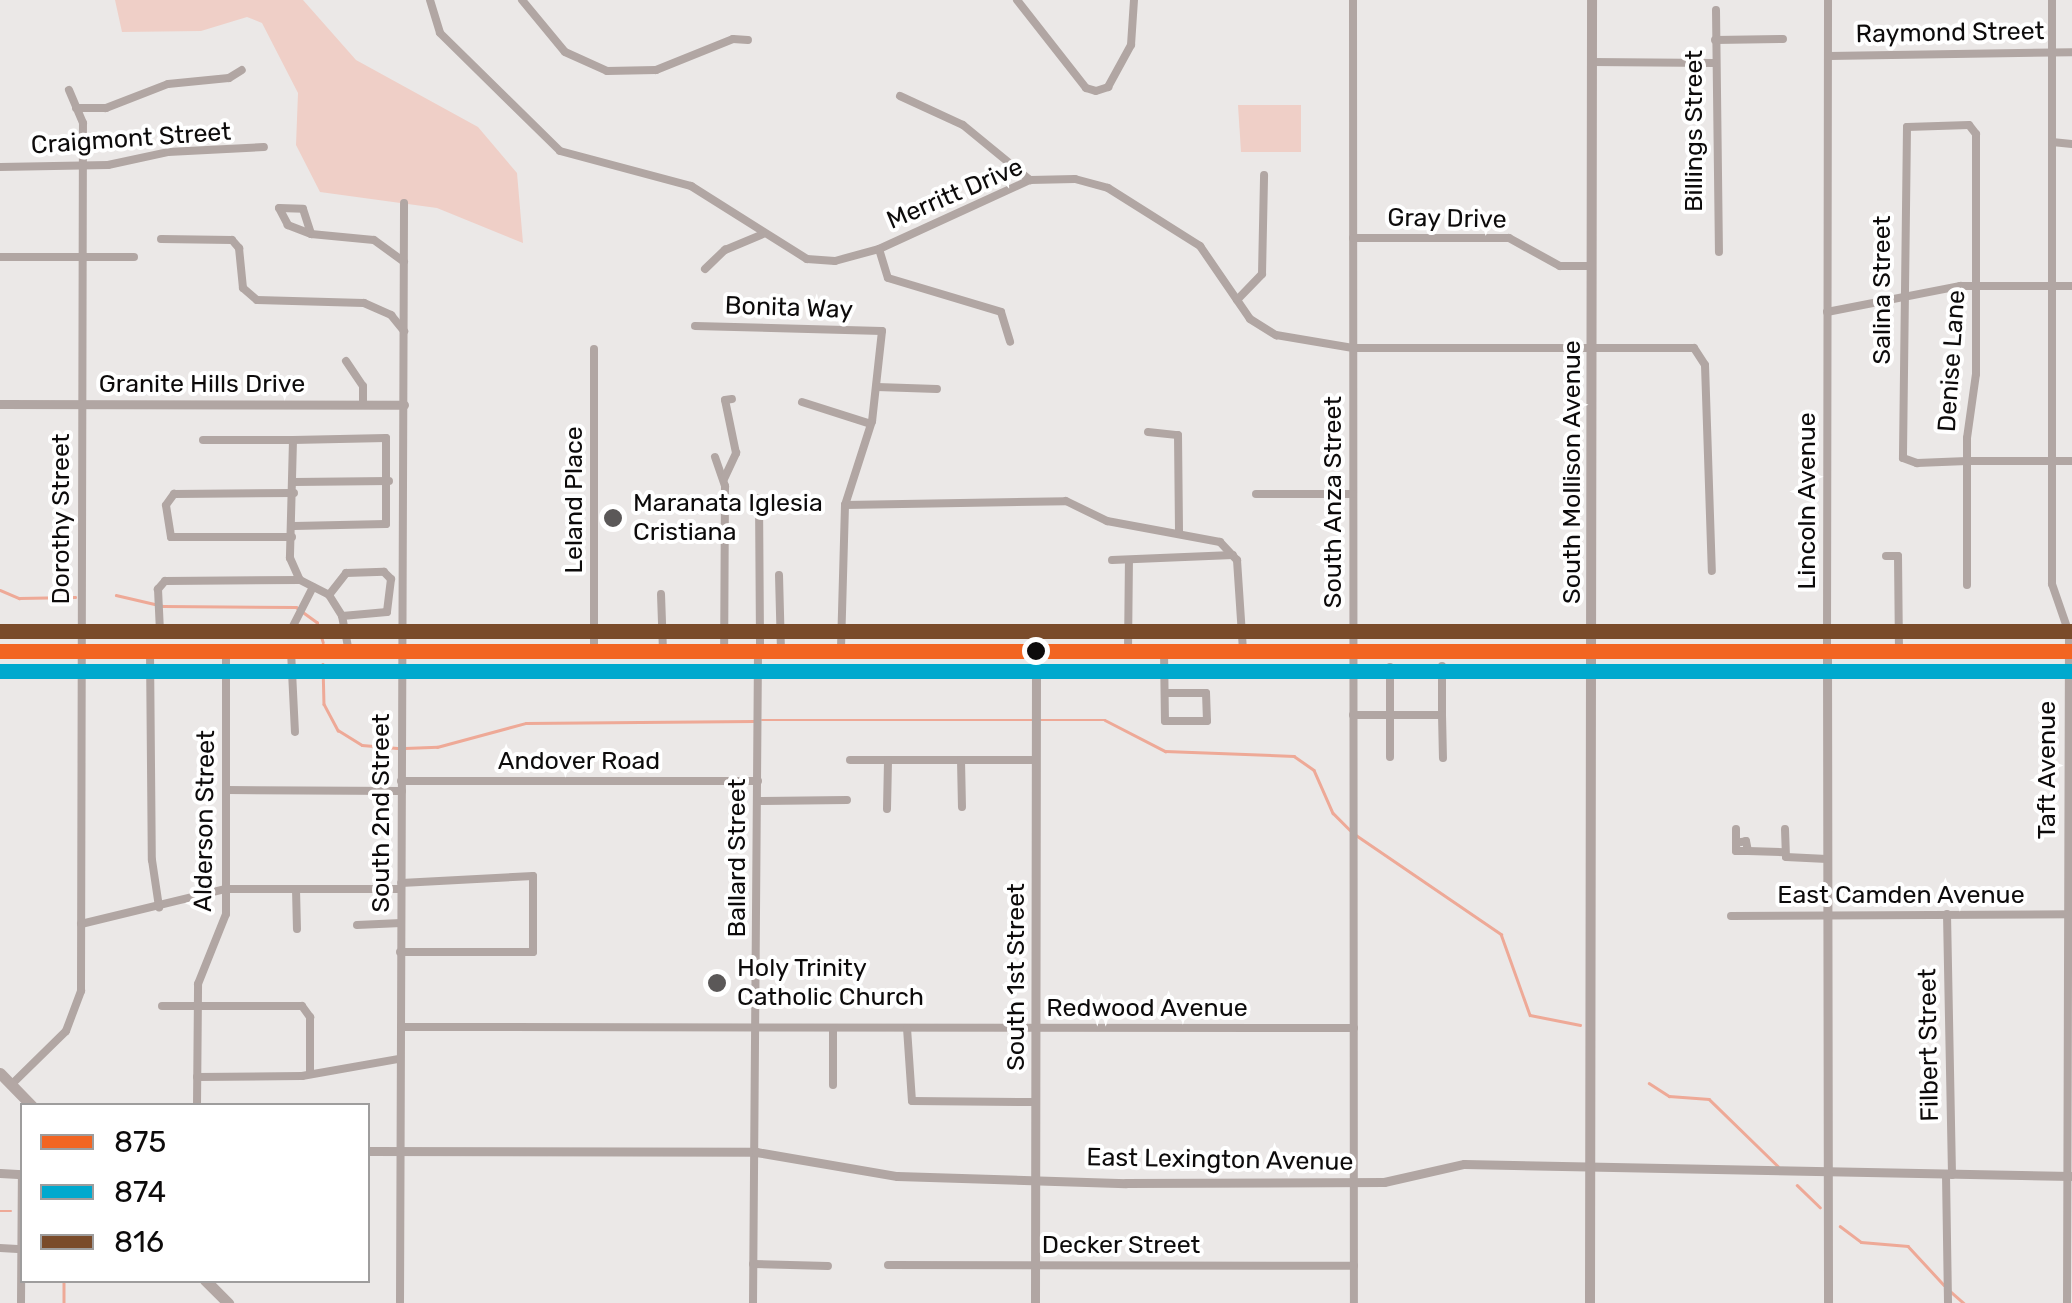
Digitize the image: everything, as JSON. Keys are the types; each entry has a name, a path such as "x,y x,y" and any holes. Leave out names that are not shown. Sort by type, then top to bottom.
{"main road":[{"name":"South Mollison Avenue","path":"1590,1303 1592,0"},
{"path":"0,652 2070,651"},
{"path":"0,1073 29,1103"},
{"path":"209,1283 228,1303"}],"street":[{"name":"Merritt Drive","path":"430,0 440,33 560,151 680,181 814,261 879,249 1030,180 1082,179 1108,188 1200,246 1250,319 1276,335 1353,348 1694,348 1705,365 1712,571"},
{"path":"522,0 565,52 607,71 656,70 733,39 748,40"},
{"path":"1017,0 1086,88 1096,91 1108,86 1131,45 1134,0"},
{"name":"South Anza Street","path":"1353,0 1354,1303"},
{"name":"Lincoln Avenue","path":"1828,0 1828,1303"},
{"name":"Taft Avenue","path":"2052,0 2052,584 2068,626 2070,651 2067,1303"},
{"name":"Billings Street","path":"1716,10 1719,252"},
{"path":"1715,40 1783,40"},
{"name":"Raymond Street","path":"1829,56 2072,52"},
{"path":"1592,62 1714,63"},
{"path":"76,108 106,108 168,84 229,78 242,70"},
{"name":"Dorothy Street","path":"11,1085 66,1031 79,1008 83,124 70,90"},
{"path":"900,96 963,125 1030,180"},
{"name":"Denise Lane","path":"1902,137 1914,125 1969,125 1976,139 1977,285 1967,461 1967,585"},
{"name":"Salina Street","path":"1902,137 1902,442 1906,462 1967,461"},
{"path":"2052,142 2072,144"},
{"name":"Craigmont Street","path":"0,167 81,166 264,147"},
{"path":"1237,300 1262,274 1264,174"},
{"name":"South 2nd Street","path":"400,1303 404,203"},
{"path":"311,234 302,209 279,208 288,225 311,234 374,240 404,262"},
{"path":"705,269 725,250 763,234"},
{"name":"Gray Drive","path":"1353,238 1509,238 1560,266 1592,266"},
{"path":"161,239 232,240 239,248 242,288 257,300 364,302 391,315 404,331"},
{"path":"879,249 888,278 1001,312 1010,342"},
{"path":"0,257 134,257"},
{"path":"1826,312 1977,285 2072,286"},
{"name":"Bonita Way","path":"696,326 882,331 877,387"},
{"name":"Leland Place","path":"594,350 594,652"},
{"path":"346,360 363,386 363,404"},
{"path":"841,652 845,505 871,424 877,387 937,389"},
{"path":"724,482 736,454 725,400 732,399"},
{"path":"802,402 871,424"},
{"name":"Granite Hills Drive","path":"0,404 404,404"},
{"path":"1148,432 1178,435 1179,532"},
{"path":"203,440 381,436 389,443 389,520 380,525 294,526"},
{"path":"293,440 294,526 290,558 300,580"},
{"path":"715,457 724,482 724,652"},
{"path":"1967,461 2072,462"},
{"path":"294,482 389,481"},
{"path":"292,537 170,538 166,505 174,494 294,493"},
{"path":"1256,494 1353,494"},
{"name":"Ballard Street","path":"753,1303 759,498"},
{"path":"845,505 1066,502 1108,521 1179,532 1227,545 1233,554 1243,650"},
{"path":"1112,560 1233,554"},
{"path":"1886,556 1898,556 1899,651"},
{"path":"1128,651 1129,560"},
{"path":"330,595 346,573 384,572 391,579 387,612 342,616"},
{"path":"779,575 781,652"},
{"path":"314,587 302,610 281,634 164,634 158,608 165,581 300,580 314,587 330,595 342,616 349,652"},
{"path":"662,594 663,652"},
{"path":"292,651 295,732"},
{"name":"South 1st Street","path":"1035,1303 1036,651"},
{"path":"1164,651 1165,721 1207,721 1206,692 1165,693"},
{"path":"150,652 152,860 159,907"},
{"name":"Alderson Street","path":"197,1103 197,1006 202,968 226,914 226,652"},
{"path":"1442,666 1443,758"},
{"path":"1390,667 1390,757"},
{"path":"1354,714 1442,716"},
{"path":"850,760 1036,760"},
{"path":"888,760 888,808"},
{"path":"961,760 962,807"},
{"name":"Andover Road","path":"227,790 758,781"},
{"path":"758,801 847,800"},
{"path":"1736,829 1738,853 1784,852"},
{"path":"1785,829 1784,852 1790,860 1826,859"},
{"path":"81,924 226,890 401,886 533,876 533,952 400,952"},
{"path":"296,889 296,929"},
{"name":"Filbert Street","path":"1947,914 1948,1303"},
{"name":"East Camden Avenue","path":"1731,916 2070,914"},
{"path":"357,925 401,922"},
{"path":"162,1006 306,1009 310,1074"},
{"name":"Redwood Avenue","path":"401,1027 1354,1028"},
{"path":"833,1085 834,1028"},
{"path":"907,1028 908,1093 918,1104 1036,1102"},
{"path":"197,1077 310,1074 398,1059"},
{"name":"East Lexington Avenue","path":"370,1151 756,1152 897,1176 1354,1183 1464,1164 1590,1164 1828,1175 2069,1176"},
{"path":"754,1264 828,1266"},
{"name":"Decker Street","path":"888,1266 1354,1266"}],"shaded area":[{"path":"115,0 303,0 356,60 478,127 517,173 523,243 437,208 320,192 296,145 298,93 262,23 247,17 201,31 122,32"},
{"path":"1238,105 1301,105 1301,152 1241,152"}],"waterway":[{"path":"0,590 19,598 75,597"},
{"path":"116,595 163,606 296,607 317,622 323,642"},
{"path":"323,664 324,704 338,730 362,745 397,748"},
{"path":"762,720 1105,720 1165,751 1294,756 1314,770 1333,813 1350,830"},
{"path":"405,748 437,747 526,723 754,721"},
{"path":"1356,835 1501,934 1530,1015 1580,1025"},
{"path":"1649,1083 1669,1096 1709,1099 1778,1166"},
{"path":"1797,1185 1820,1207"},
{"path":"0,1211 11,1211"},
{"path":"1840,1226 1861,1242 1908,1246 1944,1285"},
{"path":"64,1283 64,1303"},
{"path":"1950,1291 1964,1303"}],"transit line":[{"name":"816","path":"0,631 2072,631"},
{"name":"875","path":"0,651 2072,651"},
{"name":"874","path":"0,671 2072,671"}],"place":[{"name":"Maranata Iglesia Cristiana","path":"613,518"},
{"name":"Holy Trinity Catholic Church","path":"717,983"}]}
